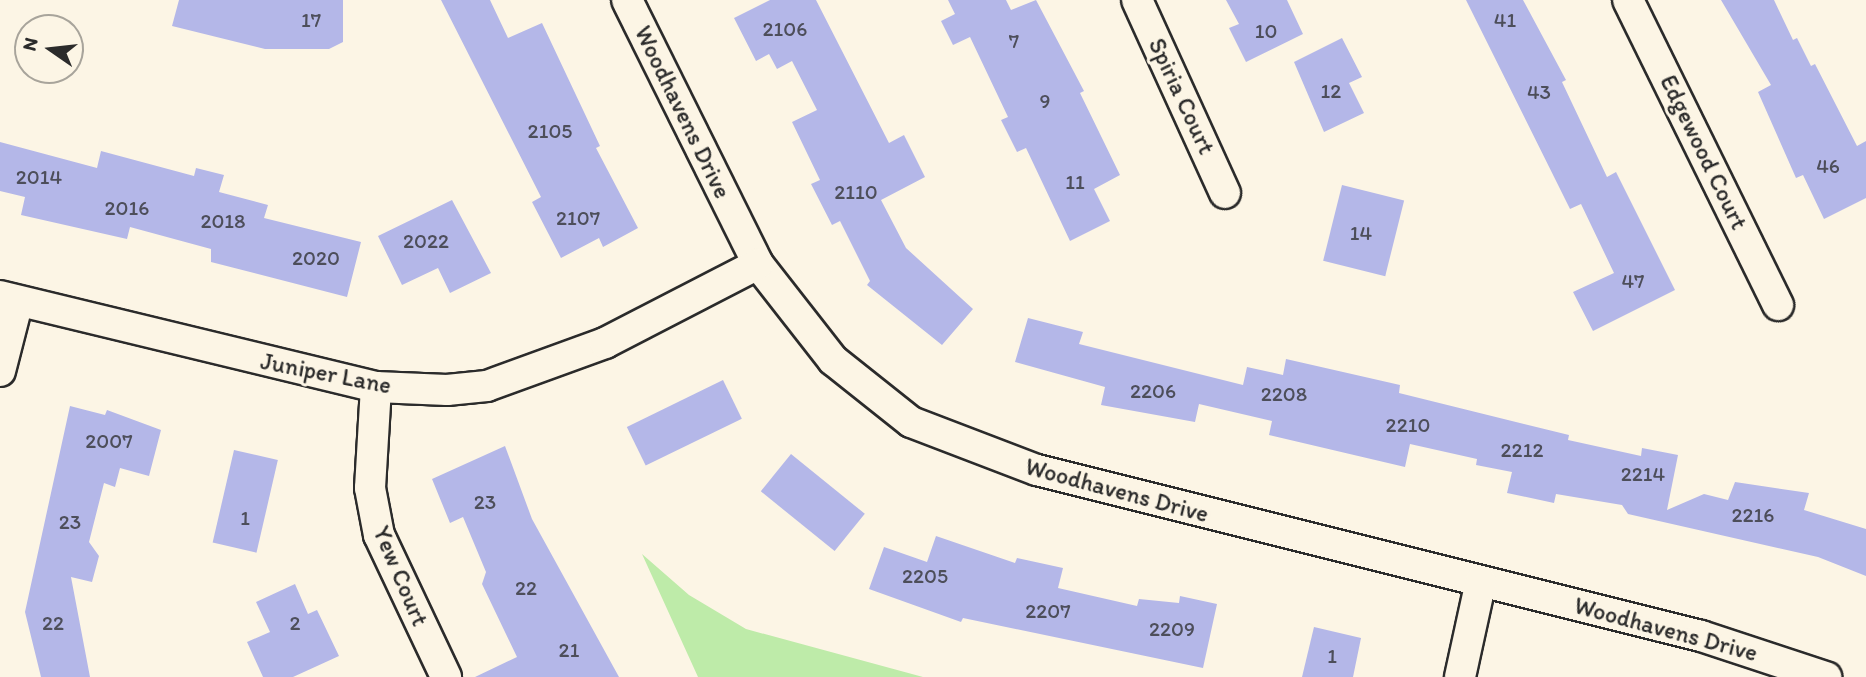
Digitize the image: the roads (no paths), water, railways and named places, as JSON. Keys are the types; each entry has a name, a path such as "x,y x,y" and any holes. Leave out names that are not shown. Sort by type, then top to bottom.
{"street":[{"name":"Woodhavens Drive","path":"627,0 758,264 833,360 911,422 968,448 1144,499 1700,636 1826,677"},
{"name":"Spiria Court","path":"1137,0 1225,193"},
{"name":"Edgewood Court","path":"1628,0 1778,305"},
{"name":"Juniper Lane","path":"9,299 376,387 487,386 542,369 605,343 758,264"},
{"path":"0,372 9,299"},
{"name":"Yew Court","path":"376,387 370,488 379,535 446,677"},
{"path":"1460,677 1481,581"}]}
